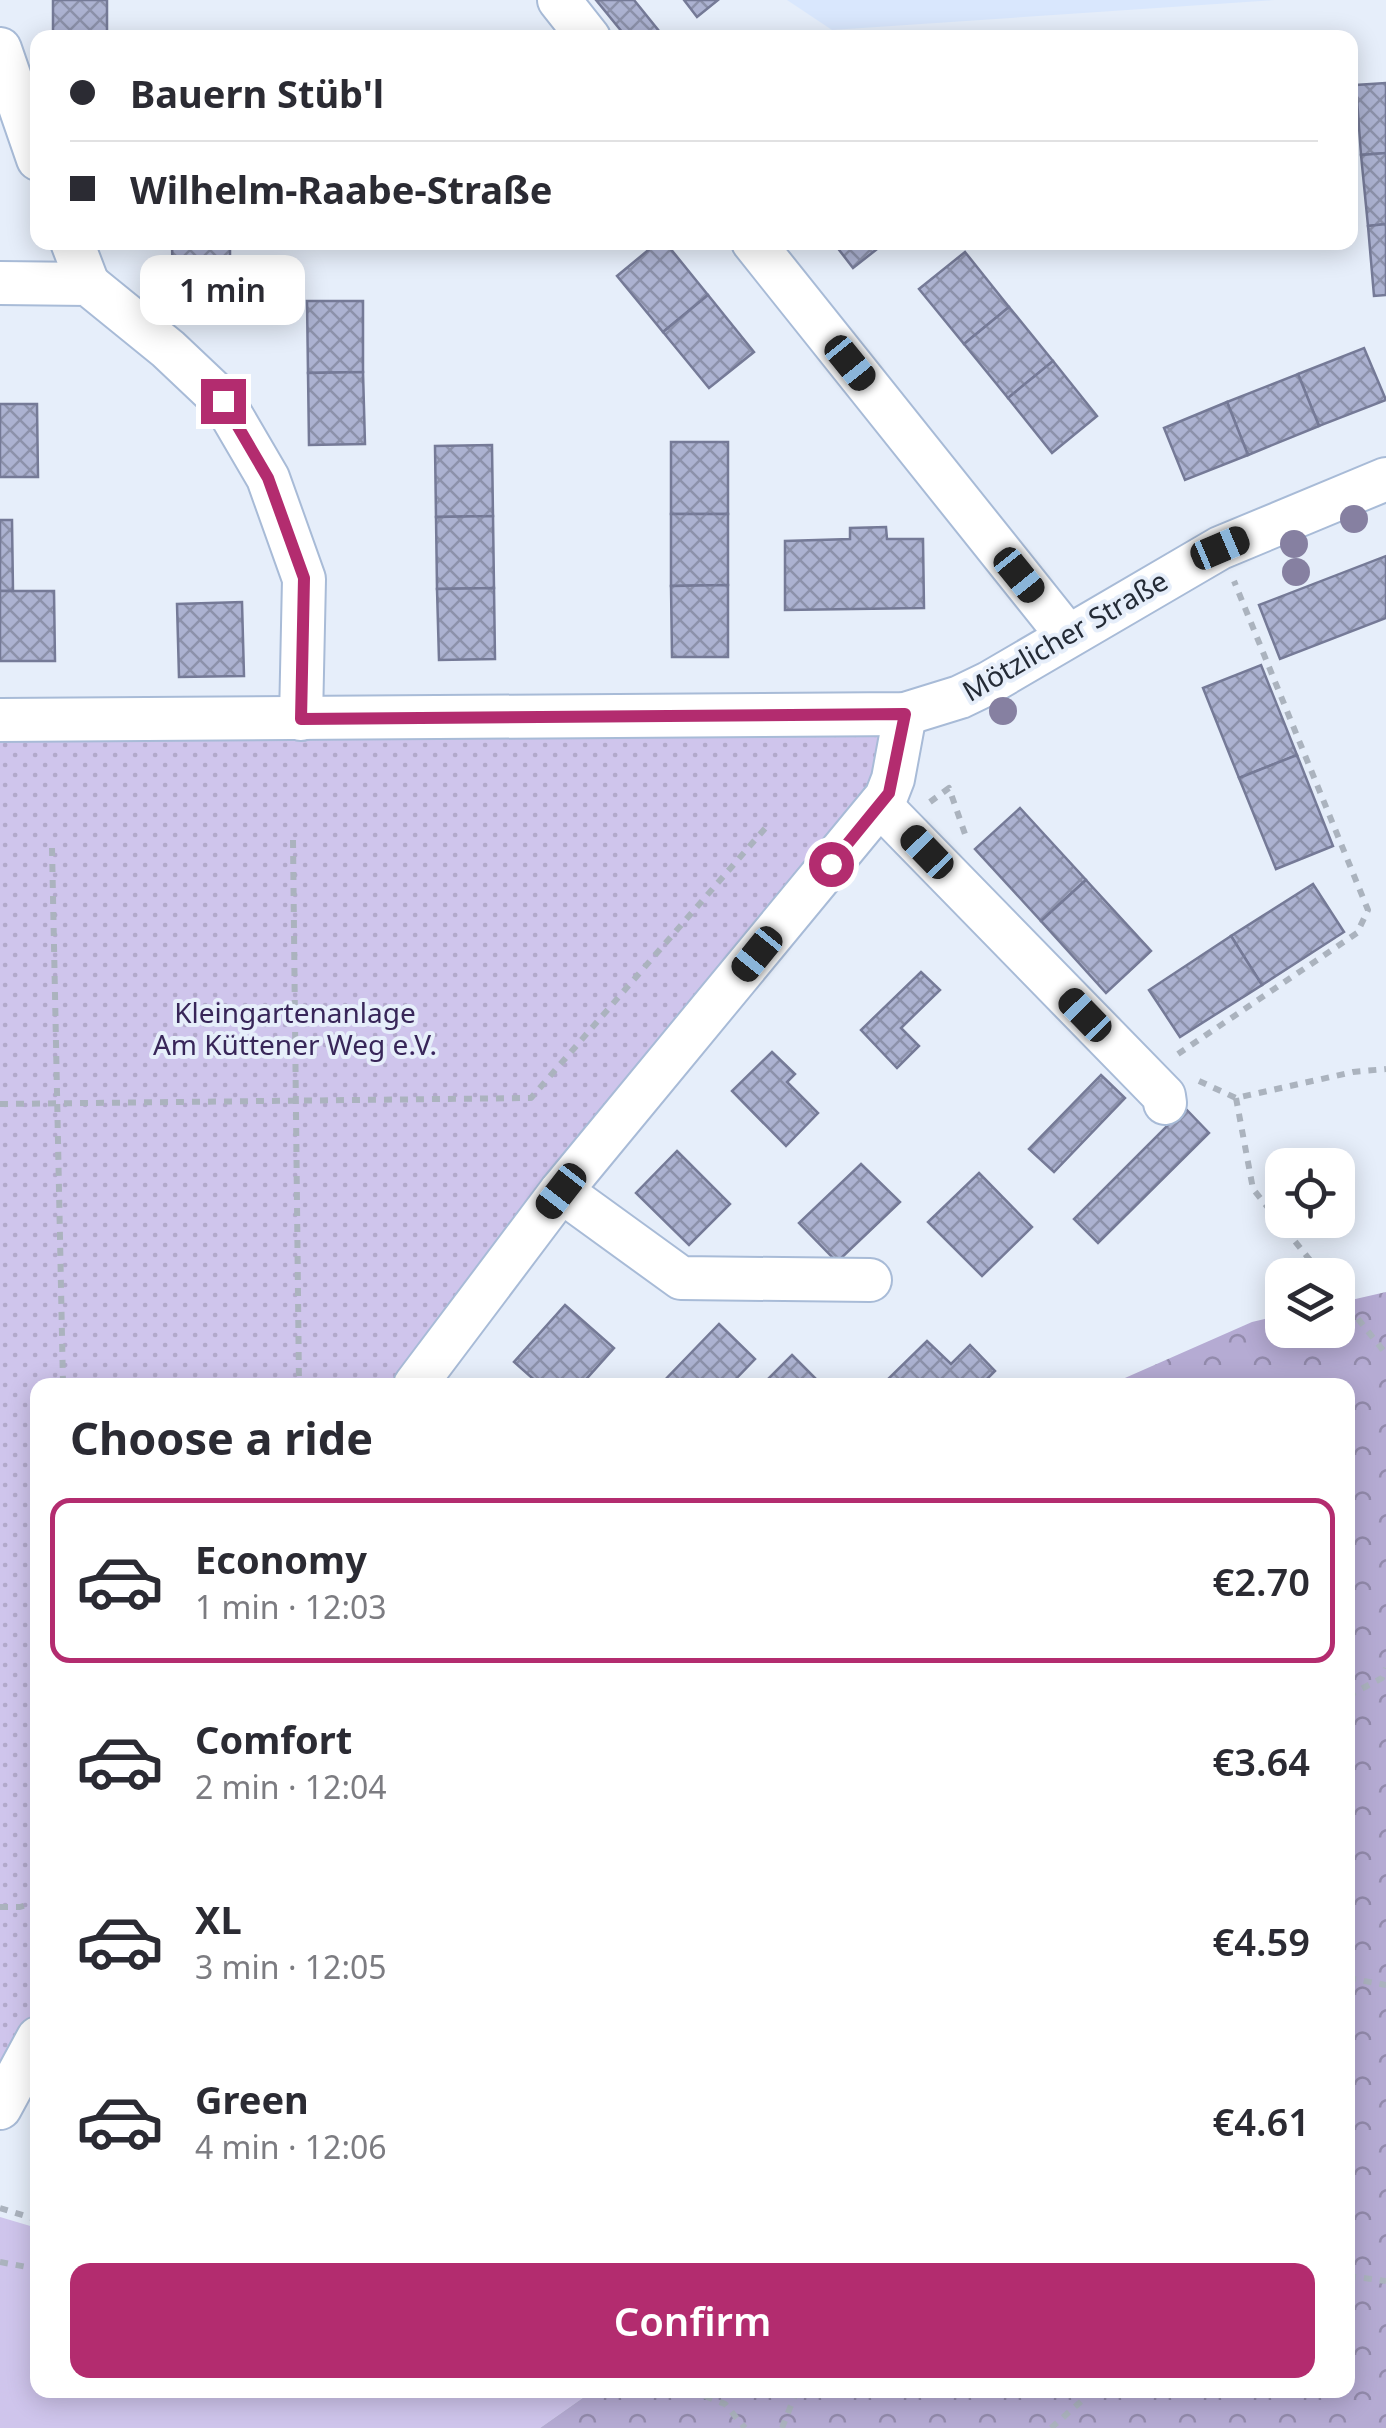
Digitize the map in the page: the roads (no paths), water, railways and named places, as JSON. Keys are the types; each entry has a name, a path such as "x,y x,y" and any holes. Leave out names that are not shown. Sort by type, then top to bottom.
{"street":[{"path":"559,0 583,30"},
{"path":"0,50 30,136"},
{"path":"75,250 88,284 168,349 223,401 268,478 304,578 301,719"},
{"path":"759,250 1067,635"},
{"path":"0,282 88,284"},
{"name":"Mötzlicher Straße","path":"0,720 905,714 960,697 1220,548 1386,479"},
{"path":"420,1378 561,1191 890,815 905,714"},
{"path":"890,815 1164,1100"},
{"path":"561,1191 681,1278 870,1280"},
{"path":"0,2108 30,2053"}],"park label":[{"name":"Kleingartenanlage Am Küttener Weg e.V.","path":"295,1029"}]}
